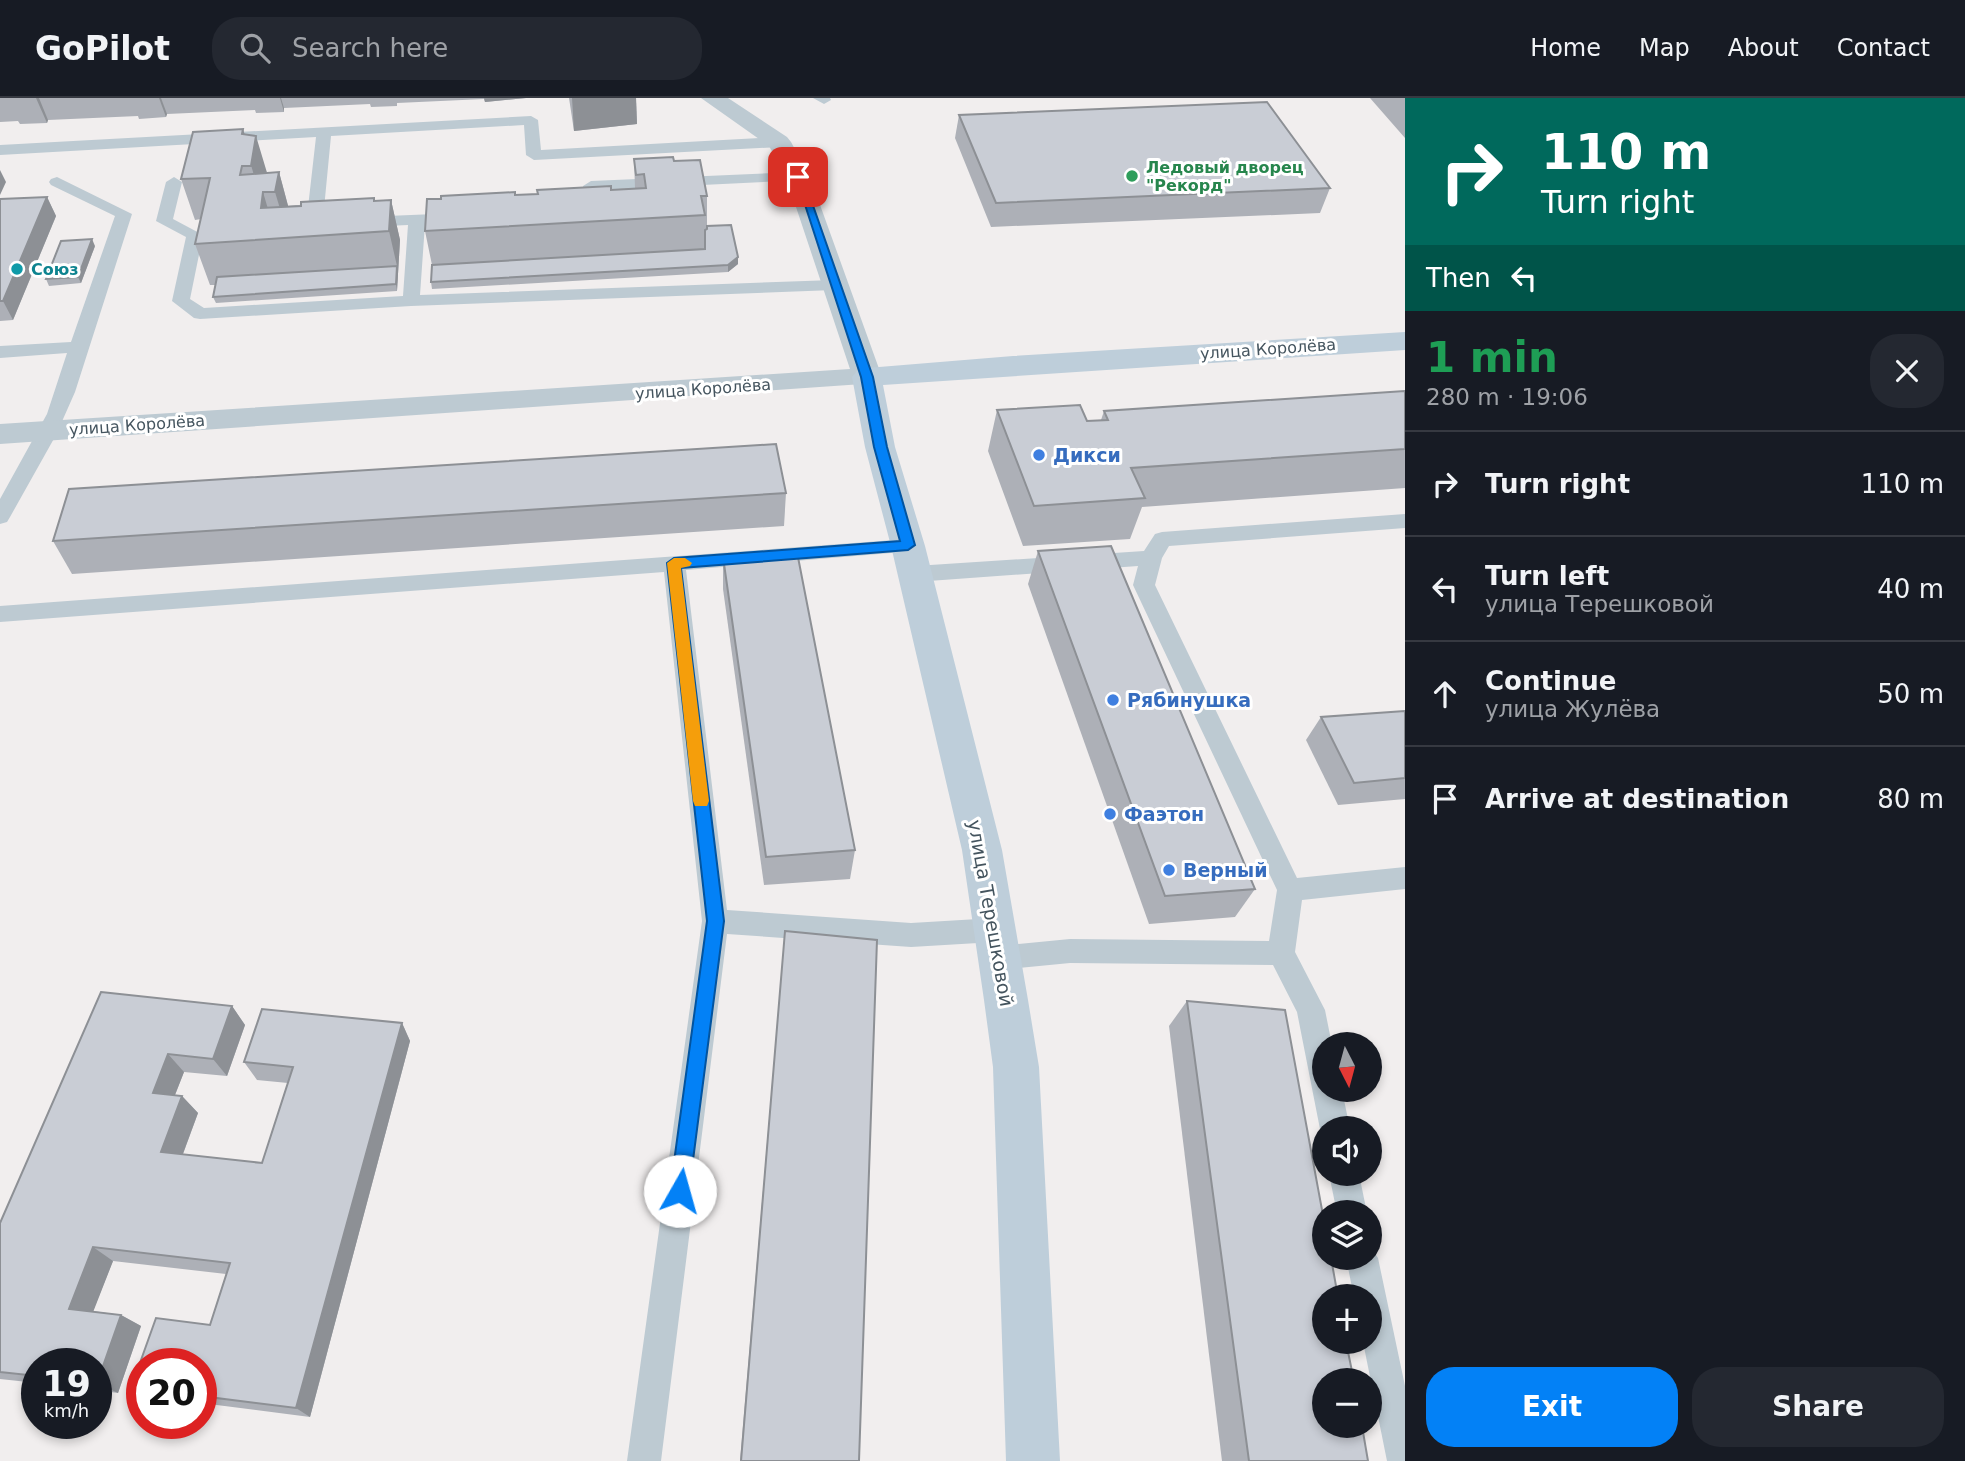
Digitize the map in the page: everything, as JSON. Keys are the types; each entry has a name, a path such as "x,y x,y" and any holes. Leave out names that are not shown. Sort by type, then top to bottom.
{"main road":[{"name":"улица Королёва","path":"867,377 1013,365 1405,341"},
{"name":"улица Терешковой","path":"867,377 880,447 911,560 982,850 1016,1067 1033,1461"}],"street":[{"path":"712,98 779,142 798,177 867,377"},
{"name":"улица Королёва","path":"0,434 867,377"}],"lane":[{"path":"0,150 531,120 534,155 779,142"},
{"path":"324,132 314,225 471,218"},
{"path":"566,213 594,212 591,186 798,177"},
{"path":"174,181 164,221 195,235 181,301 200,314 411,300 834,285"},
{"path":"0,517 48,431 72,378 78,347 124,214 57,182"},
{"path":"411,300 417,220"},
{"path":"0,352 78,347"},
{"path":"1315,1032 1311,1010 1282,953 1290,890 1144,585 1151,558 1162,539 1405,521"},
{"path":"0,614 674,563 1151,558"},
{"path":"644,1461 715,921 674,563"},
{"path":"1290,890 1405,878"},
{"path":"715,921 911,935 1070,951 1282,953"},
{"path":"1382,1354 1404,1461"}],"building":[{"name":"Ледовый дворец \"Рекорд\"","path":"1267,102 1330,188 996,203 959,115"},
{"path":"243,129 242,134 256,136 251,166 242,166 240,175 279,172 275,192 263,192 261,208 301,206 301,202 374,198 374,201 391,200 389,231 195,244 210,178 181,179 193,132"},
{"path":"673,157 674,161 700,160 707,196 701,196 705,215 425,231 427,199 515,192 515,195 538,194 537,190 611,186 611,190 646,188 644,174 636,175 634,159"},
{"path":"47,197 3,301 0,301 0,199"},
{"path":"731,225 738,257 728,265 431,282 432,265 705,249 707,226"},
{"path":"92,239 78,277 46,279 61,241"},
{"path":"397,266 396,284 213,297 217,277"},
{"path":"1405,391 1405,449 1131,468 1145,498 1034,506 997,410 1080,405 1087,421 1108,420 1104,411"},
{"path":"776,444 786,493 53,541 69,489"},
{"path":"1111,546 1255,889 1165,896 1038,551"},
{"path":"797,552 855,850 766,857 723,557"},
{"path":"1405,711 1405,778 1354,783 1321,717"},
{"path":"785,931 877,940 859,1461 741,1461"},
{"path":"101,992 232,1006 213,1059 168,1054 153,1093 182,1096 161,1152 262,1163 293,1067 244,1062 262,1009 402,1023 296,1408 217,1398 217,1348 145,1348 156,1318 210,1325 230,1263 93,1247 69,1309 121,1315 109,1348 21,1348 21,1374 0,1372 0,1223"},
{"path":"1187,1001 1285,1010 1312,1156 1312,1186 1318,1186 1320,1200 1312,1200 1312,1270 1333,1270 1336,1284 1312,1284 1312,1354 1348,1354 1351,1368 1312,1368 1312,1438 1364,1438 1368,1461 1249,1461"}],"slow traffic":[{"path":"685,563 674,563 701,801"}],"place":[{"name":"Ледовый дворец \"Рекорд\"","path":"1132,176"},
{"name":"Союз","path":"17,269"},
{"name":"Дикси","path":"1039,455"},
{"name":"Рябинушка","path":"1113,700"},
{"name":"Фаэтон","path":"1110,814"},
{"name":"Верный","path":"1169,870"}],"route":[{"path":"680,1191 715,921 674,563 908,545 880,447 867,377 798,177"}]}
